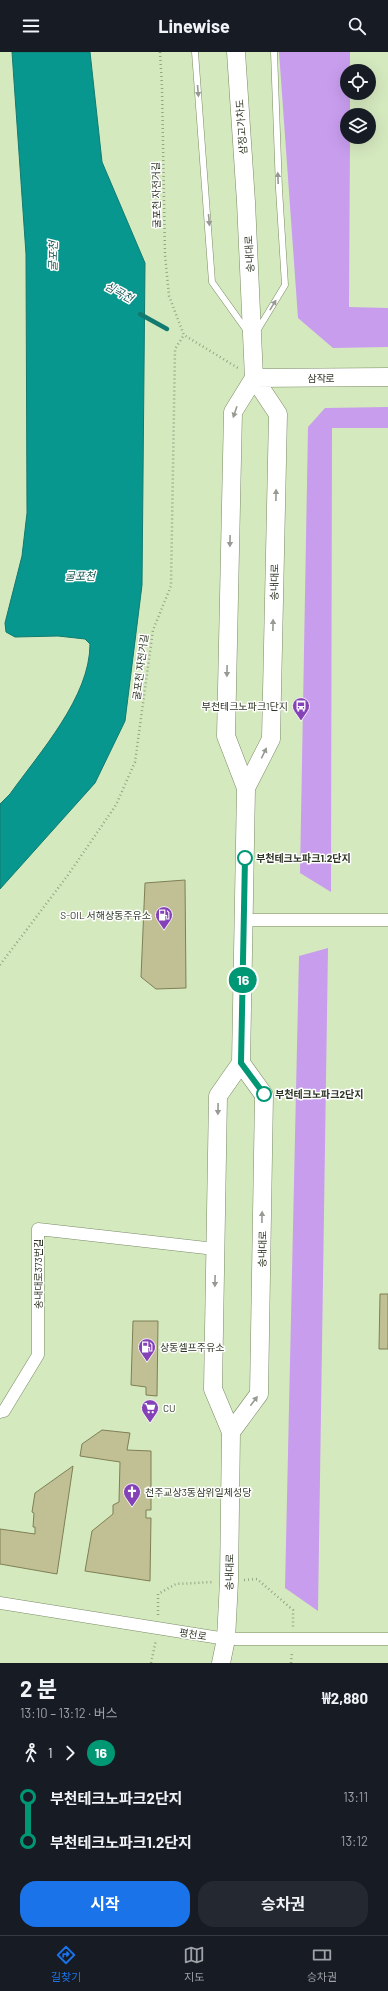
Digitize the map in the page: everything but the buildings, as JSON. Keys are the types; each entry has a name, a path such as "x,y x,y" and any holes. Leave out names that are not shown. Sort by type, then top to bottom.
{"street":[{"name":"삼정고가차도","path":"236,52 246,202"},
{"name":"송내대로","path":"246,202 254,378 278,414 271,739 246,788"},
{"name":"삼작로","path":"254,378 388,377"},
{"name":"송내대로","path":"221,1663 226,1639 229,1581 231,1432 213,1389 218,1096 241,1063 246,788 226,736 233,412 254,378"},
{"path":"244,920 388,920"},
{"name":"송내대로","path":"231,1432 260,1394 264,1094 241,1063"},
{"name":"송내대로373번길","path":"0,1412 4,1411 38,1355 38,1229 215,1250"},
{"name":"평천로","path":"0,1603 226,1639 388,1639"}],"lane":[{"path":"195,52 212,282 252,338 285,285 278,189 274,52"}],"path":[{"name":"굴포천 자전거길","path":"0,965 68,875 116,806 136,762 152,630 171,586 175,349 184,335 169,296 165,255 160,52"},
{"path":"184,335 254,378"}],"shaded area":[{"path":"279,52 350,52 350,64 340,64 340,100 350,100 350,108 340,108 340,144 350,144 349,307 388,308 388,347 333,348 298,318"},
{"path":"388,407 388,428 332,428 331,892 300,873 308,427 325,408"},
{"path":"328,948 318,1611 285,1588 299,956"}],"water":[{"name":"굴포천","path":"12,52 90,52 102,162 145,263 142,585 125,721 95,783 0,889 0,804 10,794 48,742 73,704 82,684 88,664 90,644 85,639 58,636 15,637 6,632 5,623 22,556 27,513 26,254"}],"waterway":[{"name":"심곡천","path":"140,314 167,329"}],"bus line":[{"name":"16","path":"245,858 241,1063 264,1094"}],"place":[{"name":"부천테크노파크1단지","path":"301,721"},
{"name":"부천테크노파크1.2단지","path":"245,858"},
{"name":"S-OIL 서해상동주유소","path":"164,930"},
{"name":"부천테크노파크2단지","path":"264,1094"},
{"name":"상동셀프주유소","path":"147,1362"},
{"name":"CU","path":"150,1423"},
{"name":"천주교상3동삼위일체성당","path":"132,1507"}]}
